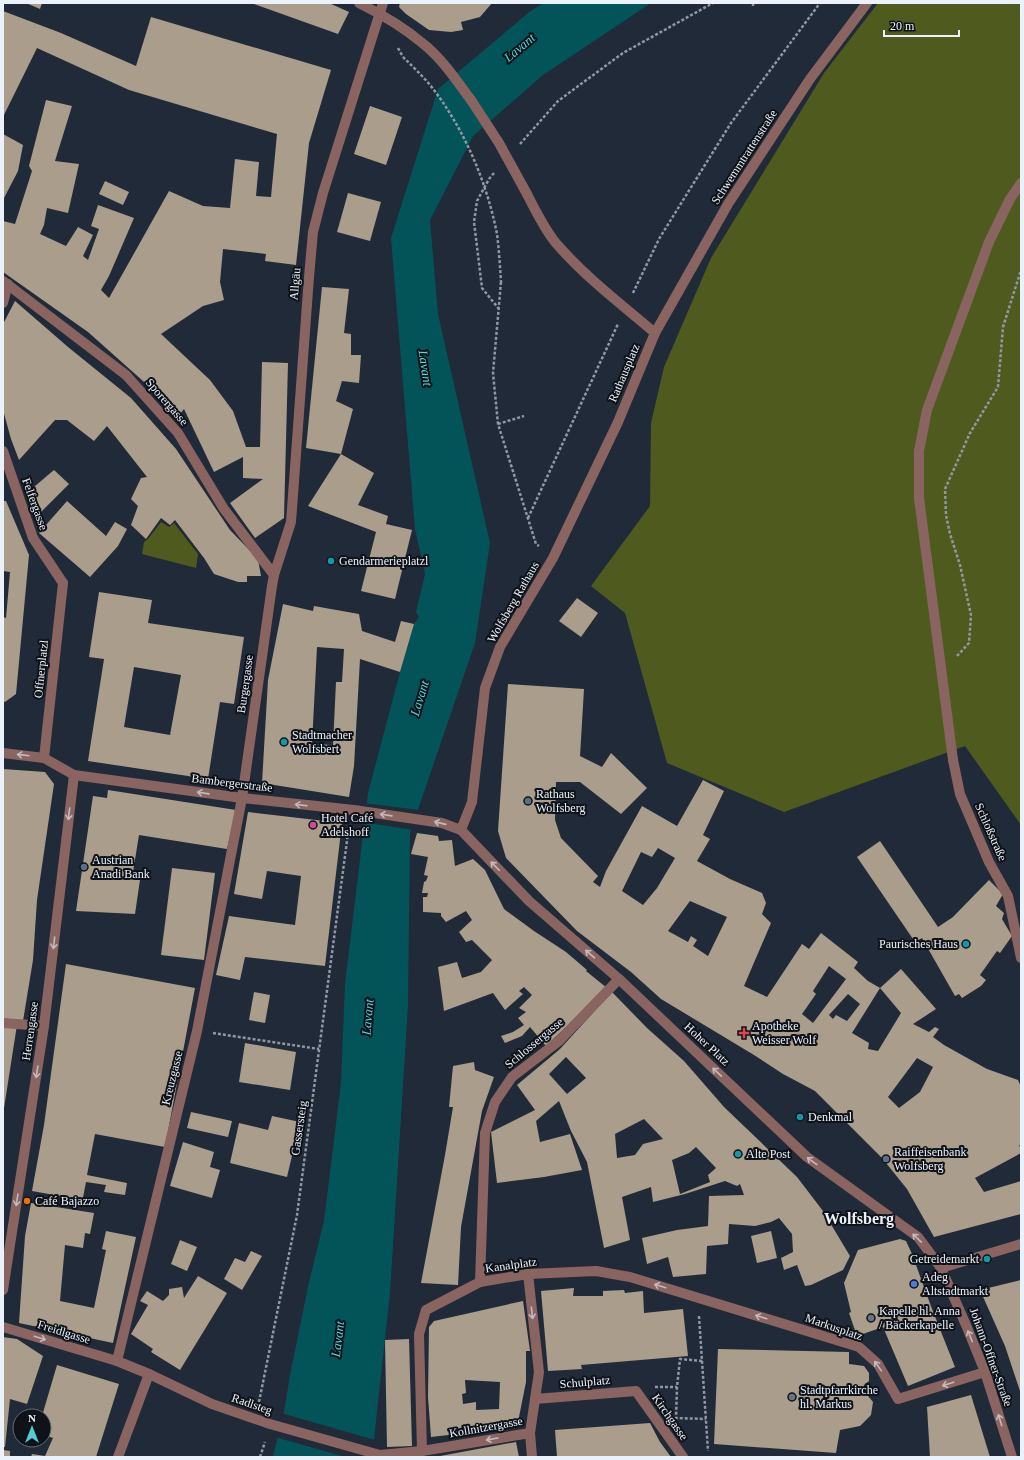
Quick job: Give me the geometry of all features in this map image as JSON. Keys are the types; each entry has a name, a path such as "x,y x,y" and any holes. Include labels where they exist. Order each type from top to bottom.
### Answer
{"street":[{"path":"359,3 380,13 422,42 447,68 471,100 499,143 538,216 555,242 586,274 655,333"},
{"name":"Allgäu","path":"274,575 291,522 313,232 323,193 383,3"},
{"name":"Schwemmtrattenstraße","path":"655,333 728,204 810,79 867,3"},
{"name":"Schloßstraße","path":"1021,183 1010,199 989,242 927,410 918,451 919,498 953,760 960,794 989,862 1008,896 1021,958"},
{"path":"3,303 5,283"},
{"name":"Sporergasse","path":"5,283 126,375 178,433 224,509 274,575"},
{"name":"Rathausplatz","path":"618,422 655,333"},
{"name":"Wolfsberg Rathaus","path":"461,830 472,802 485,688 500,647 553,558 618,422"},
{"name":"Felfergasse","path":"3,451 33,538 63,583"},
{"name":"Burgergasse","path":"242,798 274,575"},
{"name":"Offnerplatzl","path":"44,758 63,583"},
{"name":"Bambergerstraße","path":"3,753 44,758 74,775 242,798 354,810 442,823 461,830"},
{"name":"Herrengasse","path":"3,1290 44,1026 74,775"},
{"name":"Kreuzgasse","path":"117,1362 197,1031 242,798"},
{"name":"Hoher Platz","path":"461,830 529,901 619,979 807,1157 918,1237 941,1268"},
{"name":"Schlossergasse","path":"480,1282 485,1133 495,1102 512,1077 559,1041 619,979"},
{"path":"3,1023 44,1026"},
{"path":"941,1268 1021,1244"},
{"name":"Johann-Offner-Straße","path":"941,1268 985,1372 1012,1457"},
{"name":"Kanalplatz","path":"422,1451 419,1334 426,1310 480,1282 528,1274 596,1271 630,1277 698,1298"},
{"name":"Kollnitzergasse","path":"380,1454 422,1451 530,1433 539,1372 528,1274"},
{"name":"Markusplatz","path":"698,1298 859,1347 878,1364 898,1399 985,1372"},
{"name":"Freidlgasse","path":"3,1327 117,1362"},
{"name":"Radlsteg","path":"117,1362 149,1374 212,1404 274,1425 380,1454"},
{"path":"118,1457 149,1374"},
{"name":"Schulplatz","path":"535,1399 636,1391"},
{"name":"Kirchgasse","path":"636,1391 683,1457"},
{"path":"530,1433 532,1457"}],"path":[{"path":"518,146 558,101 622,53 713,3"},
{"path":"528,518 659,239 731,123 820,3"},
{"path":"403,57 433,88 454,119 472,154 487,196 497,234 502,282 493,373 498,424 536,544 553,558"},
{"path":"499,168 489,179 477,201 474,222 482,288 499,309"},
{"path":"955,658 970,643 972,615 960,565 947,522 945,489 970,433 998,387 1003,327 1021,270"},
{"path":"498,424 524,416"},
{"name":"Gassersteig","path":"256,1418 296,1216 348,839"},
{"path":"197,1031 319,1050"},
{"path":"698,1298 708,1451"},
{"path":"702,1361 680,1359 676,1418 706,1420"},
{"path":"656,1387 677,1387"}],"shaded area":[{"path":"878,3 1021,3 1021,825 965,746 784,812 667,763 625,613 591,586 650,506 651,423 664,367 711,258 824,73"},
{"path":"161,522 169,527 174,523 198,554 196,568 142,554 144,542"}],"water":[{"name":"Lavant","path":"543,3 651,3 543,75 473,136 430,220 438,314 490,543 475,643 410,833 408,1005 390,1293 374,1439 370,1457 273,1457 284,1412 309,1282 324,1221 341,1083 345,984 368,793 400,672 414,624 419,617 416,612 425,574 415,529 391,238 438,89 528,13"}],"pier":[{"path":"364,803 419,810 413,830 362,822"},
{"path":"281,1413 375,1440 372,1457 345,1457 275,1437"}],"building":[{"path":"26,3 42,3 40,9"},
{"path":"251,3 329,3 349,12 338,34"},
{"path":"400,3 492,3 480,17 461,22 463,30 451,32 429,30 406,14 399,7"},
{"path":"3,11 61,33 136,66 151,17 331,70 309,143 296,265 265,261 266,254 223,249 220,282 224,300 203,306 161,334 210,380 233,411 246,447 260,447 262,362 288,363 284,518 255,538 230,503 263,479 243,478 243,457 214,472 184,409 180,414 88,332 3,272 3,221 15,224 32,171 29,166 46,100 72,106 55,161 79,164 68,213 47,208 44,225 40,234 66,246 78,227 93,235 83,256 88,260 99,229 91,226 98,205 134,218 109,276 101,290 109,298 169,191 203,206 230,208 235,159 259,162 256,196 271,197 277,134 129,90 37,48 3,117"},
{"path":"370,106 402,117 386,165 354,154"},
{"path":"3,134 23,145 18,171 3,200"},
{"path":"105,181 129,192 123,205 99,194"},
{"path":"348,193 381,202 370,241 337,232"},
{"path":"322,287 349,289 344,333 351,334 351,355 361,355 359,383 342,381 336,401 353,409 341,454 306,448"},
{"path":"15,301 68,347 131,398 176,449 230,530 258,559 261,576 247,576 247,582 238,582 214,574 204,558 175,520 170,525 161,518 146,539 131,525 138,506 131,499 141,478 147,477 107,426 94,441 67,420 55,420 19,460 11,439 3,410 3,324"},
{"path":"341,454 374,473 358,505 388,516 386,524 412,530 395,599 361,591 376,532 308,506"},
{"path":"54,470 69,484 35,518 28,492"},
{"path":"3,501 6,501 29,555 16,694 5,702 3,701 3,617 6,618 10,572 3,571"},
{"path":"67,501 106,536 115,522 127,529 118,546 90,577 39,533"},
{"path":"99,592 152,600 148,623 244,637 234,704 220,702 208,779 88,761 104,659 89,657","holes":["134,667 181,675 170,735 124,727"]},
{"path":"577,598 598,613 581,637 559,621"},
{"path":"283,604 313,611 314,606 359,614 362,631 395,642 401,621 414,624 400,672 360,659 354,766 349,797 262,783 268,680","holes":["317,647 344,649 342,682 336,682 333,745 312,744"]},
{"path":"508,684 584,689 580,756 602,767 611,753 647,788 621,814 580,782 556,782 555,820 561,838 598,876 593,882 600,887 606,871 642,806 677,826 703,780 724,791 703,835 710,839 697,861 730,879 762,893 766,903 762,914 771,923 744,986 767,997 802,944 809,949 821,933 858,962 854,968 868,981 880,988 901,969 936,1009 913,1024 929,1032 935,1027 939,1029 933,1037 944,1045 987,1069 1018,1080 1021,1087 1021,1145 1019,1145 1021,1153 975,1178 984,1192 1021,1181 1021,1214 934,1237 907,1189 882,1158 815,1091 783,1074 661,999 631,972 577,931 506,858 498,831","holes":["658,848 675,858 657,888 643,905 622,891 641,852 652,857","690,901 727,917 708,956 693,946 697,940 691,936 688,942 668,931","829,966 846,979 813,1023 802,1014 816,994 813,991","880,988 901,1013 878,1051 868,1049 869,1043 852,1033","848,994 860,1004 847,1021 836,1015 833,1019 829,1015","917,1058 933,1067 920,1092 899,1108 888,1097"]},
{"path":"3,769 45,772 54,784 37,900 33,960 23,1021 3,1019"},
{"path":"108,790 236,810 227,849 139,835 133,872 141,873 135,914 76,911 93,796 107,798"},
{"path":"248,812 342,823 325,966 245,957 240,980 216,975 229,916 295,925 301,876 267,871 262,899 234,894"},
{"path":"417,833 438,836 439,841 452,840 455,866 473,859 485,870 504,909 566,952 607,988 546,1046 530,1027 522,1036 505,1043 501,1036 513,1032 524,1025 518,1018 526,1012 519,1008 532,995 524,987 519,991 523,994 505,1010 493,993 444,1011 438,967 457,962 462,978 481,972 492,960 472,940 466,942 459,932 472,920 466,911 446,922 441,916 441,913 423,912 423,897 427,897 428,893 422,893 424,882 428,876 424,875 428,857 411,854"},
{"name":"Paurisches Haus","path":"880,841 938,927 953,917 989,880 1003,894 996,906 1004,913 1002,919 1012,936 1000,953 997,951 980,975 986,980 981,986 962,998 959,994 955,996 922,938 915,942 857,857"},
{"path":"172,868 215,873 204,960 161,955"},
{"path":"66,964 195,988 165,1147 95,1134 87,1175 127,1183 125,1195 104,1192 106,1185 86,1182 82,1203 59,1198 60,1196 32,1191 44,1125"},
{"path":"254,992 270,995 265,1023 249,1020"},
{"path":"612,992 647,1028 684,1061 724,1107 797,1177 823,1211 850,1256 843,1270 811,1285 805,1286 797,1265 784,1270 781,1258 793,1252 792,1234 779,1218 771,1222 755,1226 729,1224 728,1244 707,1246 706,1274 673,1277 668,1257 647,1264 642,1238 677,1230 708,1226 709,1196 744,1195 740,1184 737,1186 725,1181 685,1194 653,1202 651,1187 622,1197 630,1240 604,1248 587,1162 571,1131 559,1101 536,1121 540,1142 570,1134 582,1170 497,1183 491,1132 535,1110 517,1085 560,1049","holes":["566,1057 586,1078 567,1094 549,1074","644,1119 663,1139 643,1144 635,1155 617,1158 615,1134","696,1147 716,1168 708,1175 710,1182 680,1194 672,1160 689,1153"]},
{"path":"3,1023 17,1025 4,1108 3,1108"},
{"path":"245,1043 296,1052 290,1090 239,1082"},
{"path":"474,1062 475,1070 494,1077 482,1111 461,1227 458,1285 421,1283 453,1107 449,1107 453,1066"},
{"path":"191,1112 232,1121 228,1137 187,1128"},
{"path":"272,1116 300,1122 287,1177 230,1163 239,1123 268,1130"},
{"path":"183,1142 214,1152 210,1167 220,1170 212,1198 170,1186"},
{"path":"31,1203 94,1213 90,1234 85,1233 83,1248 65,1245 60,1301 94,1308 106,1250 102,1249 106,1231 136,1237 113,1343 19,1323 25,1236"},
{"path":"771,1231 777,1258 757,1263 751,1236"},
{"path":"900,1239 906,1241 912,1254 955,1367 908,1386 883,1327 857,1336 849,1313 851,1312 844,1283 858,1250"},
{"path":"180,1240 197,1247 187,1271 171,1264"},
{"path":"251,1251 262,1256 242,1290 224,1279 235,1258 245,1262"},
{"path":"198,1276 227,1293 180,1370 151,1352 153,1349 131,1334 148,1305 140,1301 147,1291 163,1301 169,1295 169,1289 182,1287 184,1298"},
{"path":"1021,1280 1021,1394 1005,1346 980,1290"},
{"path":"574,1288 573,1296 603,1296 603,1291 624,1290 625,1293 643,1291 644,1313 683,1309 688,1356 581,1365 582,1369 548,1371 541,1291"},
{"path":"523,1301 530,1351 526,1351 526,1382 517,1427 431,1437 428,1397 429,1327 434,1321","holes":["465,1380 500,1382 499,1409 476,1410 476,1402 463,1404 462,1394 466,1393"]},
{"path":"3,1337 17,1339 43,1356 27,1404 10,1399 5,1447 3,1447"},
{"path":"409,1339 412,1446 387,1447 385,1340"},
{"name":"Stadtpfarrkirche hl. Markus","path":"718,1349 849,1352 849,1364 864,1366 869,1373 869,1381 864,1385 864,1391 873,1402 871,1415 860,1426 840,1430 836,1453 714,1444"},
{"path":"57,1365 119,1384 96,1457 31,1457 32,1454 45,1456 49,1448 52,1448 52,1408 44,1408"},
{"path":"971,1395 990,1457 930,1457 927,1407"},
{"path":"650,1423 660,1442 671,1457 557,1457 555,1430"},
{"path":"516,1442 519,1457 440,1456"},
{"path":"3,1450 10,1451 10,1457 3,1457"}],"place":[{"name":"Gendarmerieplatzl","path":"331,561"},
{"name":"Stadtmacher Wolfsbert","path":"284,742"},
{"name":"Rathaus Wolfsberg","path":"528,801"},
{"name":"Hotel Café Adelshoff","path":"313,825"},
{"name":"Austrian Anadi Bank","path":"84,867"},
{"name":"Paurisches Haus","path":"966,944"},
{"name":"Apotheke Weisser Wolf","path":"744,1033"},
{"name":"Denkmal","path":"800,1117"},
{"name":"Alte Post","path":"738,1154"},
{"name":"Raiffeisenbank Wolfsberg","path":"886,1159"},
{"name":"Café Bajazzo","path":"27,1201"},
{"name":"Getreidemarkt","path":"987,1259"},
{"name":"Adeg Altstadtmarkt","path":"914,1284"},
{"name":"Kapelle hl. Anna / Bäckerkapelle","path":"871,1318"},
{"name":"Stadtpfarrkirche hl. Markus","path":"792,1397"}],"district":[{"name":"Wolfsberg","path":"859,1218"}]}
